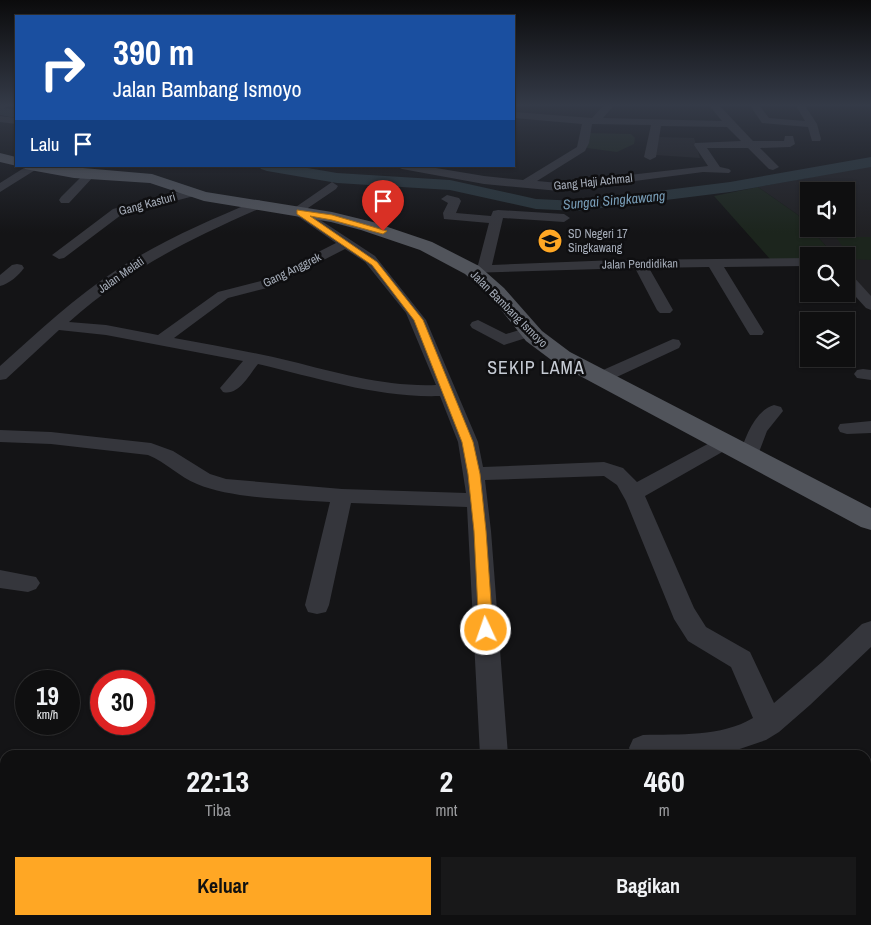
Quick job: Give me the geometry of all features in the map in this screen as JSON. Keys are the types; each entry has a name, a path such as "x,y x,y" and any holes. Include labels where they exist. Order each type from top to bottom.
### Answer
{"main road":[{"path":"0,157 15,162"},
{"name":"Jalan Bambang Ismoyo","path":"32,167 152,179 190,193 260,204 306,208 332,218 367,226 426,246 478,270 496,292 519,336 600,378 715,448 749,456 871,520"}],"street":[{"path":"526,183 582,147"},
{"path":"650,157 652,147"},
{"name":"Gang Haji Achmal","path":"408,167 462,176 563,187 700,169 720,170 700,147"},
{"path":"753,147 773,167"},
{"path":"0,188 32,167"},
{"path":"462,176 472,167"},
{"path":"65,200 90,174"},
{"path":"332,186 306,208 346,243 374,263 416,316 468,442 474,474 480,531 494,750"},
{"name":"Gang Kasturi","path":"59,256 117,212 190,193"},
{"path":"447,199 455,201 449,216 496,220"},
{"name":"Jalan Melati","path":"0,374 54,325 127,270 177,236 203,235 260,204"},
{"path":"478,270 500,213 564,218"},
{"name":"Gang Anggrek","path":"161,340 223,295 266,284 346,243"},
{"name":"Jalan Pendidikan","path":"478,270 640,264 800,262"},
{"path":"714,263 756,332"},
{"path":"640,264 665,310"},
{"path":"0,282 17,268"},
{"path":"855,287 871,305"},
{"path":"54,325 106,330 161,340 254,358 379,386 414,391 447,390"},
{"path":"478,325 504,340 519,336"},
{"path":"600,378 673,344"},
{"path":"229,388 254,358"},
{"path":"749,456 758,430 774,411"},
{"path":"847,428 871,427"},
{"path":"0,436 138,446 162,453 203,479 224,486 342,496 476,500"},
{"path":"633,493 715,448"},
{"path":"474,474 610,470 622,477 633,493 683,612 690,624 697,634 742,660 769,722"},
{"path":"317,605 342,496"},
{"path":"0,579 28,583"},
{"path":"643,748 676,748 737,738 757,731 832,671 871,631"}],"shaded area":[{"path":"587,147 627,147 617,152"},
{"path":"656,147 697,147 700,158 655,155"},
{"path":"871,166 871,297 855,280 855,247 827,247 817,237 855,237 855,182 800,182 800,217 758,187"},
{"path":"758,187 800,217 800,237 818,237 827,247 800,247 800,259 770,259 714,196"},
{"path":"836,237 871,237 871,260 855,259 855,247 843,247"}],"waterway":[{"name":"Sungai Singkawang","path":"273,167 337,178 450,185 536,204 578,206 730,187 871,162"}],"place":[{"name":"SD Negeri 17 Singkawang","path":"550,241"}],"district":[{"name":"SEKIP LAMA","path":"536,367"}],"route":[{"path":"383,231 299,212 370,259 418,320 468,442 474,474 480,531 486,630"}]}
